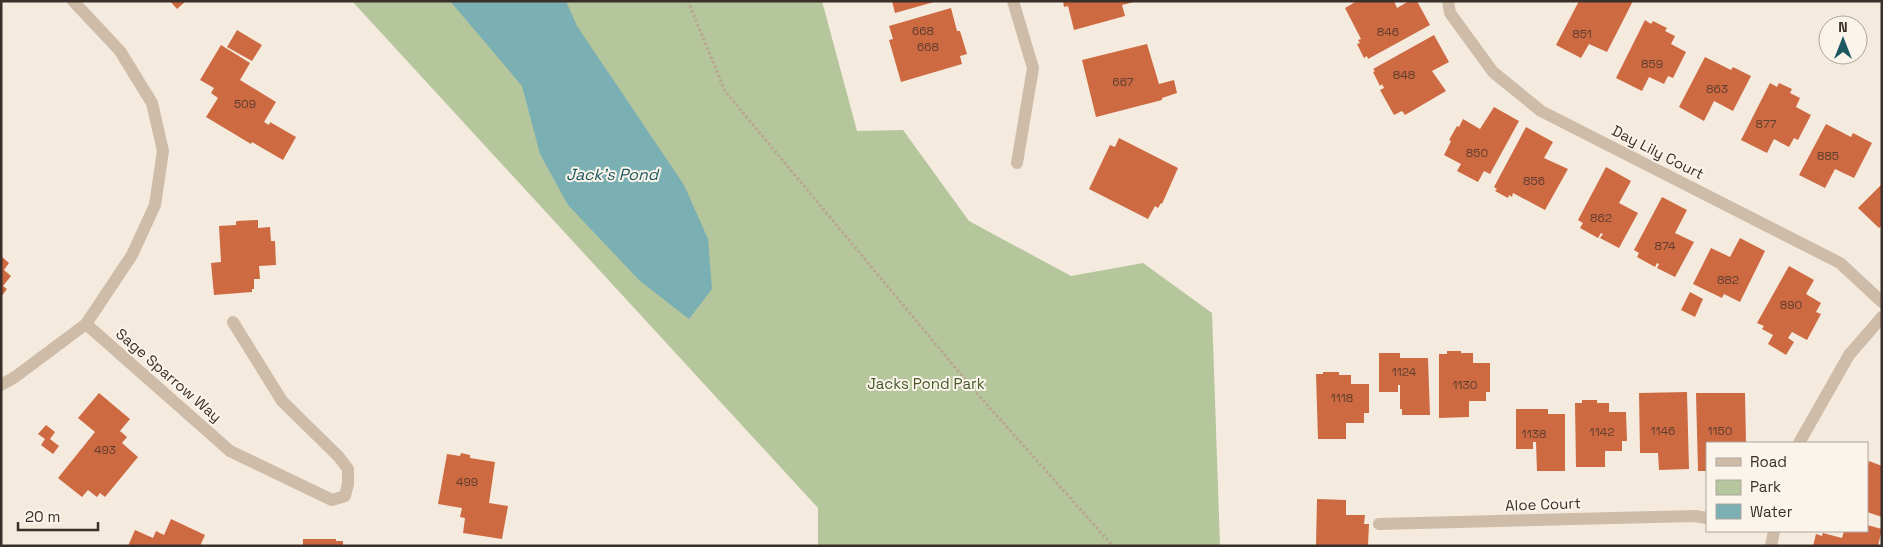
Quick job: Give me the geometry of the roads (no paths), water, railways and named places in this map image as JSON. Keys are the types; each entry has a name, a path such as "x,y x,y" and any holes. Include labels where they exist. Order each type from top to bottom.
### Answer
{"street":[{"path":"1,385 15,377 86,324 132,255 154,205 163,150 152,103 120,51 73,1"},
{"path":"1013,1 1033,68 1017,163"},
{"name":"Day Lily Court","path":"1448,1 1450,13 1493,72 1541,111 1840,263 1882,302"},
{"path":"1800,442 1849,355 1882,317"},
{"name":"Sage Sparrow Way","path":"86,324 230,450 332,500 345,496 348,484 348,469 339,457 282,401 233,322"},
{"name":"Aloe Court","path":"1379,524 1695,516 1706,518"},
{"path":"1771,546 1774,532"}],"water":[{"name":"Jack's Pond","path":"450,1 566,1 577,26 684,185 708,239 712,289 689,319 640,281 568,205 540,154 522,86"}],"park label":[{"name":"Jacks Pond Park","path":"926,383"}]}
